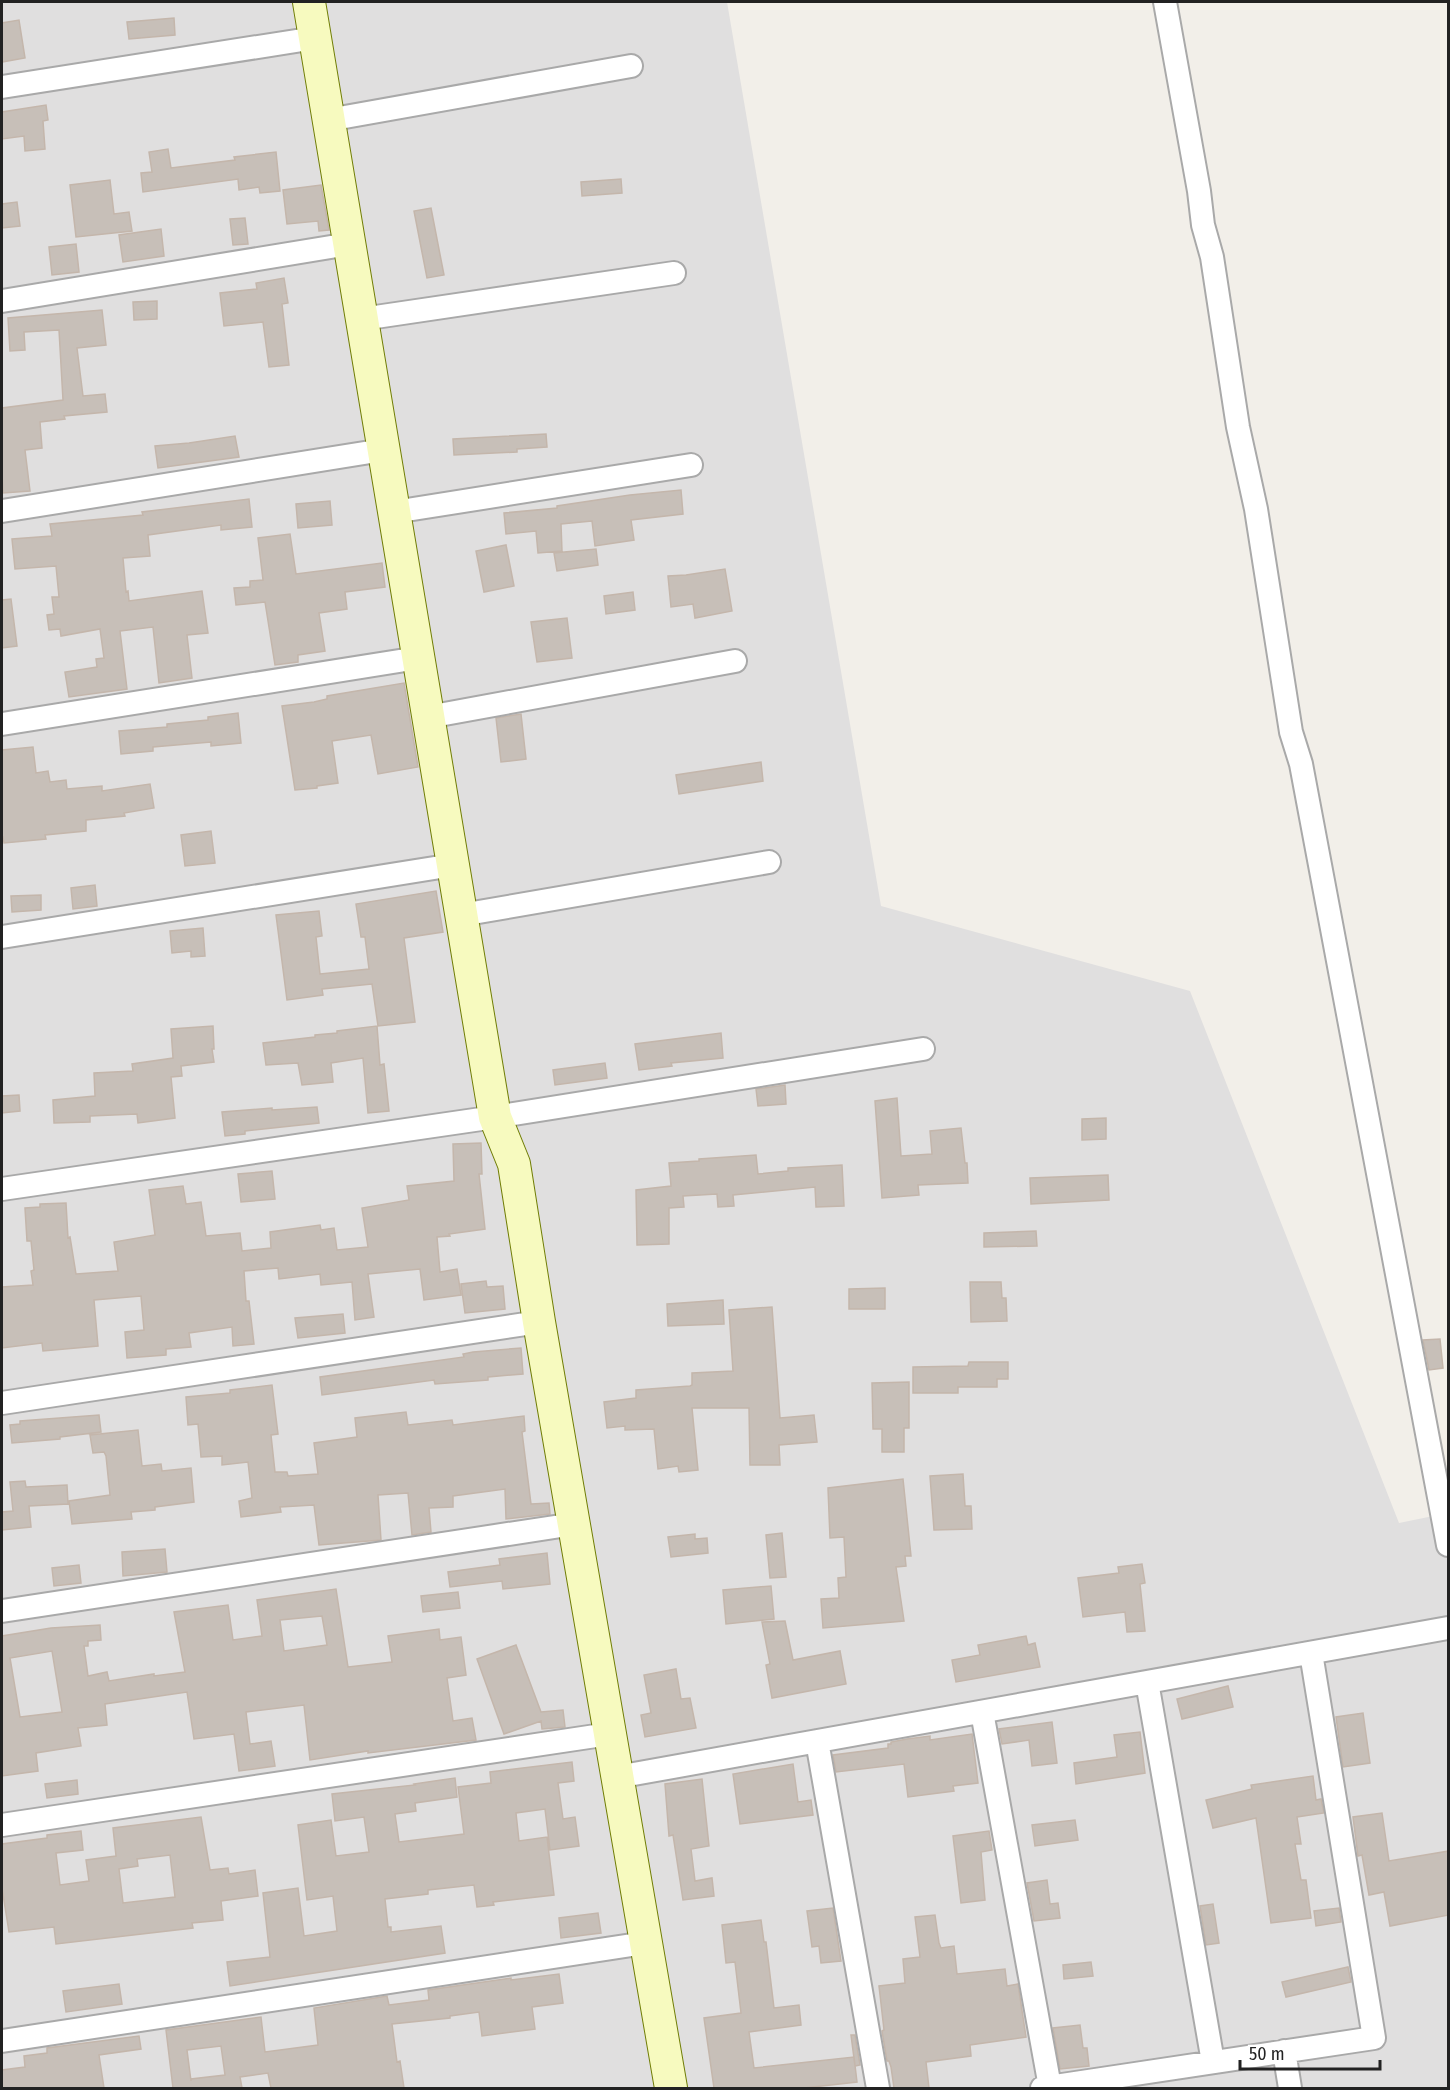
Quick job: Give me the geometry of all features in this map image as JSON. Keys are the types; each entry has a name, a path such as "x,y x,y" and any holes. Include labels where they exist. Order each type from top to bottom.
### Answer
{"street":[{"path":"309,2 495,1117 514,1164 670,2088"},
{"path":"1165,2 1203,225 1212,257 1238,427 1256,509 1291,732 1301,764 1449,1545"},
{"path":"2,87 315,38"},
{"path":"328,120 631,66"},
{"path":"2,301 349,244"},
{"path":"362,318 674,273"},
{"path":"2,511 384,450"},
{"path":"394,512 691,465"},
{"path":"2,724 418,658"},
{"path":"428,717 735,661"},
{"path":"461,915 769,862"},
{"path":"2,937 453,865"},
{"path":"2,1189 495,1117 923,1049"},
{"path":"2,1403 539,1322"},
{"path":"2,1611 573,1524"},
{"path":"617,1777 1449,1628"},
{"path":"982,1712 1046,2088 1374,2038 1311,1653"},
{"path":"1147,1682 1213,2062"},
{"path":"2,1825 609,1734"},
{"path":"818,1741 878,2088"},
{"path":"2,2041 645,1943"},
{"path":"1284,2051 1290,2088"}],"shaded area":[{"path":"2,2 727,2 881,906 1190,991 1399,1523 1448,1513 1448,2088 2,2088"}],"building":[{"path":"174,18 175,35 129,39 127,22"},
{"path":"19,20 25,58 2,62 2,23"},
{"path":"46,105 48,120 43,121 45,149 25,151 24,136 2,139 2,112"},
{"path":"168,149 171,168 276,152 280,191 260,193 259,187 239,190 238,179 143,192 141,173 152,172 149,152"},
{"path":"621,179 622,193 582,196 581,182"},
{"path":"110,180 114,214 129,212 132,231 76,237 70,185"},
{"path":"321,185 329,230 319,231 318,221 287,224 283,190"},
{"path":"17,202 20,226 2,228 2,204"},
{"path":"431,208 444,275 427,278 414,211"},
{"path":"245,218 248,244 233,245 230,219"},
{"path":"161,229 164,256 123,262 119,235"},
{"path":"76,244 79,272 52,275 49,247"},
{"path":"284,278 288,303 282,304 289,365 269,367 263,322 224,326 220,293 257,289 256,283"},
{"path":"157,301 157,319 134,320 133,302"},
{"path":"102,310 106,345 77,348 83,396 105,394 107,412 64,416 65,419 40,422 42,448 25,450 30,491 3,493 2,408 63,400 59,330 24,332 25,350 10,351 8,318"},
{"path":"546,434 547,447 517,449 517,452 454,455 453,439"},
{"path":"235,436 239,457 158,468 155,446"},
{"path":"681,490 683,514 631,520 634,540 595,546 592,521 561,524 562,551 538,553 536,531 506,534 504,513 557,508 557,506 630,495"},
{"path":"249,499 252,527 221,530 221,525 148,535 150,556 123,558 129,601 202,591 208,633 187,635 192,678 159,683 153,627 120,631 127,689 69,697 65,672 97,667 96,659 104,658 100,629 61,636 60,629 49,630 47,615 54,614 52,597 59,597 56,566 15,569 12,539 52,536 50,524 143,515 142,512"},
{"path":"330,501 332,525 298,528 296,504"},
{"path":"290,534 296,574 382,563 385,587 345,592 347,609 319,613 325,651 298,655 298,662 275,665 265,602 236,605 234,588 250,587 250,581 263,580 258,538"},
{"path":"506,545 514,586 484,592 476,551"},
{"path":"596,549 598,565 557,571 554,553"},
{"path":"725,569 732,611 695,618 693,604 671,607 668,576"},
{"path":"633,592 635,610 606,614 604,596"},
{"path":"11,599 17,646 2,648 2,600"},
{"path":"567,618 572,658 537,662 531,622"},
{"path":"404,683 418,767 378,774 371,735 332,741 338,783 295,790 282,706 314,702 327,699 327,696"},
{"path":"238,713 241,743 211,746 211,742 153,747 153,751 121,754 119,731 167,727 167,724 208,720 208,717"},
{"path":"521,714 526,759 501,762 496,718"},
{"path":"33,747 36,773 48,771 50,782 66,780 67,789 102,786 102,791 150,784 154,808 124,813 125,816 86,820 86,831 45,835 46,839 4,843 2,837 2,750"},
{"path":"761,762 763,781 679,794 676,775"},
{"path":"211,831 215,863 185,866 181,835"},
{"path":"95,885 97,906 73,909 71,888"},
{"path":"436,891 443,932 404,938 415,1022 378,1026 372,984 322,989 323,995 287,1000 276,915 319,911 322,936 316,937 320,974 369,969 365,937 361,937 356,904"},
{"path":"41,895 41,910 12,912 11,896"},
{"path":"203,928 205,956 191,957 191,951 172,953 170,931"},
{"path":"213,1026 214,1062 181,1066 182,1076 171,1077 175,1118 138,1123 137,1114 90,1116 90,1122 54,1123 53,1100 95,1096 94,1073 133,1071 132,1064 173,1058 171,1029"},
{"path":"377,1026 380,1065 384,1064 389,1111 368,1113 363,1058 331,1063 333,1082 302,1085 298,1063 266,1065 263,1043"},
{"path":"721,1033 723,1058 671,1063 672,1066 639,1070 635,1044"},
{"path":"605,1063 607,1078 555,1085 553,1070"},
{"path":"785,1085 786,1104 758,1106 756,1089"},
{"path":"19,1095 20,1111 2,1113 2,1096"},
{"path":"897,1098 901,1156 932,1154 930,1131 961,1128 968,1183 918,1185 919,1195 882,1198 875,1101"},
{"path":"317,1107 319,1123 245,1131 245,1134 225,1136 222,1112"},
{"path":"1106,1118 1106,1139 1082,1140 1082,1119"},
{"path":"481,1143 482,1174 479,1174 485,1229 437,1237 440,1272 457,1269 461,1295 424,1300 420,1269 368,1274 374,1317 355,1320 352,1282 321,1285 320,1274 279,1279 278,1268 244,1271 246,1301 249,1301 254,1344 233,1346 232,1327 189,1333 191,1347 166,1349 166,1355 127,1358 125,1332 144,1330 141,1296 94,1300 98,1346 43,1351 42,1343 2,1348 2,1287 33,1285 31,1241 27,1241 25,1208 40,1207 40,1204 66,1203 68,1238 70,1237 76,1274 118,1271 114,1242 155,1235 149,1190 183,1186 186,1204 201,1202 206,1236 240,1233 242,1251 271,1248 270,1232 320,1225 321,1230 334,1228 337,1250 368,1247 362,1208 409,1200 407,1186 454,1181 453,1144"},
{"path":"756,1155 758,1174 788,1171 788,1168 842,1165 844,1206 816,1207 815,1187 733,1195 734,1206 718,1207 717,1194 683,1196 684,1207 669,1208 669,1244 637,1245 636,1190 671,1186 669,1163"},
{"path":"272,1171 275,1199 241,1202 238,1174"},
{"path":"1108,1175 1109,1200 1031,1204 1030,1178"},
{"path":"1036,1231 1037,1246 984,1247 984,1233"},
{"path":"486,1281 487,1287 503,1286 505,1309 465,1313 461,1284"},
{"path":"970,1282 1001,1282 1002,1298 1006,1298 1007,1321 971,1322"},
{"path":"885,1288 885,1309 849,1309 849,1289"},
{"path":"723,1300 724,1324 668,1326 667,1304"},
{"path":"772,1307 780,1418 814,1415 817,1442 779,1445 780,1465 750,1465 749,1408 692,1408 698,1470 679,1472 678,1466 658,1469 654,1429 625,1430 625,1426 607,1428 604,1402 636,1398 636,1390 690,1386 692,1385 692,1373 733,1371 729,1310"},
{"path":"343,1314 345,1333 298,1338 295,1318"},
{"path":"1440,1339 1443,1368 1429,1370 1423,1340"},
{"path":"521,1348 523,1374 488,1377 488,1380 435,1384 434,1380 322,1395 320,1377 464,1357 463,1354 473,1352"},
{"path":"969,1362 1008,1362 1008,1379 997,1379 997,1387 958,1387 958,1393 913,1393 913,1367 968,1366"},
{"path":"909,1382 909,1428 904,1428 904,1452 882,1452 882,1429 873,1429 872,1383"},
{"path":"272,1385 278,1434 271,1435 275,1472 287,1472 288,1476 318,1474 314,1443 357,1437 355,1418 406,1412 408,1425 452,1420 453,1425 524,1416 525,1431 522,1432 531,1504 549,1503 550,1514 506,1519 505,1489 453,1496 453,1507 429,1508 431,1532 412,1535 408,1493 378,1495 381,1540 319,1545 314,1505 280,1507 281,1512 241,1517 239,1501 252,1498 248,1462 222,1465 222,1456 201,1457 198,1424 188,1425 186,1397 230,1393 230,1390"},
{"path":"99,1415 101,1432 60,1437 60,1439 12,1443 10,1425 20,1424 20,1421"},
{"path":"138,1430 142,1466 161,1464 162,1471 191,1468 194,1502 131,1512 132,1519 72,1524 69,1501 110,1495 106,1456 104,1452 93,1453 90,1435"},
{"path":"963,1474 965,1506 971,1506 972,1529 934,1530 930,1476"},
{"path":"903,1479 911,1556 905,1556 906,1566 896,1567 904,1621 823,1628 821,1599 839,1598 838,1578 846,1577 844,1537 830,1538 828,1488"},
{"path":"25,1481 26,1487 67,1485 68,1504 29,1506 31,1527 2,1530 2,1512 13,1511 10,1482"},
{"path":"782,1533 786,1577 770,1578 766,1535"},
{"path":"695,1534 695,1539 707,1538 708,1553 671,1557 668,1537"},
{"path":"165,1549 167,1572 123,1576 122,1552"},
{"path":"547,1553 550,1584 503,1589 502,1581 450,1587 448,1572 500,1565 499,1559"},
{"path":"1142,1564 1145,1583 1140,1584 1145,1631 1127,1632 1125,1612 1083,1617 1078,1578 1119,1573 1118,1567"},
{"path":"79,1565 81,1583 54,1586 52,1568"},
{"path":"771,1586 774,1619 726,1624 723,1590"},
{"path":"336,1589 348,1667 392,1662 388,1636 439,1629 440,1640 461,1637 466,1675 447,1678 453,1721 472,1718 476,1740 368,1753 368,1751 310,1760 304,1705 246,1712 250,1744 271,1741 275,1766 239,1771 234,1734 194,1739 187,1692 105,1704 107,1725 78,1728 81,1746 36,1753 38,1771 2,1776 2,1636 51,1628 100,1625 101,1640 88,1641 88,1646 84,1646 88,1676 107,1672 109,1681 185,1672 174,1612 228,1605 233,1640 262,1636 257,1600","holes":["322,1616 327,1645 284,1651 280,1620","52,1651 62,1712 20,1717 10,1658"]},
{"path":"458,1592 460,1608 423,1612 421,1596"},
{"path":"785,1621 793,1660 840,1651 846,1684 772,1698 766,1665 770,1664 762,1622"},
{"path":"1026,1636 1028,1645 1035,1643 1040,1667 956,1682 952,1660 980,1655 978,1645"},
{"path":"516,1645 541,1712 563,1710 565,1727 542,1729 541,1721 504,1734 477,1659"},
{"path":"676,1669 681,1699 690,1698 696,1728 645,1737 641,1715 651,1713 644,1675"},
{"path":"1228,1686 1233,1707 1182,1719 1177,1699"},
{"path":"1363,1713 1370,1763 1343,1767 1336,1717"},
{"path":"1052,1722 1057,1763 1032,1766 1029,1740 1002,1744 999,1729"},
{"path":"1140,1732 1145,1773 1076,1784 1074,1763 1117,1757 1114,1735"},
{"path":"972,1734 978,1783 953,1786 954,1791 908,1797 904,1764 836,1772 833,1755 888,1748 891,1742 907,1739 930,1736 930,1740"},
{"path":"572,1762 574,1781 558,1783 563,1819 575,1817 579,1846 550,1850 545,1809 516,1813 519,1841 547,1837 554,1895 493,1902 494,1905 477,1907 474,1885 428,1890 428,1894 385,1899 388,1927 391,1927 391,1932 441,1926 445,1953 230,1986 227,1962 270,1957 263,1893 298,1888 304,1936 337,1931 333,1896 307,1900 298,1825 331,1820 336,1856 369,1852 364,1817 335,1821 332,1794 455,1778 457,1797 415,1803 416,1811 395,1814 399,1842 464,1834 458,1787 491,1783 490,1772"},
{"path":"793,1764 798,1802 811,1800 813,1815 740,1824 733,1774"},
{"path":"1313,1776 1316,1800 1321,1799 1324,1813 1297,1817 1301,1844 1295,1844 1301,1880 1306,1880 1311,1918 1271,1923 1256,1818 1213,1828 1206,1800 1252,1789 1251,1785"},
{"path":"702,1779 709,1846 691,1849 695,1881 712,1878 714,1896 683,1900 673,1835 669,1836 665,1784"},
{"path":"77,1780 78,1794 47,1798 45,1784"},
{"path":"1382,1813 1389,1861 1449,1851 1449,1915 1390,1926 1384,1892 1369,1895 1362,1855 1358,1856 1353,1817"},
{"path":"201,1817 210,1870 228,1868 229,1874 255,1870 258,1896 221,1901 223,1920 192,1923 193,1928 56,1944 54,1927 9,1932 2,1888 2,1844 81,1831 83,1850 56,1853 60,1885 89,1881 86,1860 116,1856 113,1828","holes":["170,1855 175,1897 123,1903 119,1869 138,1866 137,1859"]},
{"path":"1075,1820 1078,1840 1035,1846 1032,1825"},
{"path":"989,1831 992,1850 981,1852 985,1900 961,1903 953,1836"},
{"path":"1047,1880 1050,1904 1058,1903 1060,1918 1034,1921 1027,1883"},
{"path":"1213,1904 1219,1943 1206,1945 1200,1906"},
{"path":"833,1908 841,1961 821,1963 819,1946 812,1947 807,1911"},
{"path":"1339,1908 1341,1922 1316,1926 1314,1911"},
{"path":"598,1913 601,1933 561,1938 559,1918"},
{"path":"935,1915 941,1948 954,1946 957,1974 1005,1969 1007,1986 1018,1984 1026,2037 970,2045 971,2056 926,2062 929,2088 894,2088 882,2031 884,2030 879,1986 905,1983 903,1959 920,1957 915,1917"},
{"path":"761,1920 774,2008 799,2005 801,2025 749,2032 754,2068 854,2057 857,2082 804,2088 714,2088 704,2018 741,2013 735,1962 726,1963 722,1925"},
{"path":"1091,1962 1093,1976 1064,1979 1063,1965"},
{"path":"1348,1967 1351,1982 1286,1997 1282,1982"},
{"path":"559,1974 563,2003 532,2007 535,2029 482,2036 479,2012 450,2016 450,2018 392,2024 397,2062 400,2061 404,2088 271,2088 268,2073 240,2077 242,2088 173,2088 166,2030 261,2017 265,2052 318,2045 314,2008 387,1996 389,2005 429,2000 428,1990 511,1978 511,1980","holes":["221,2046 225,2075 191,2079 191,2081 187,2050"]},
{"path":"119,1984 122,2004 66,2012 63,1991"},
{"path":"1080,2025 1083,2048 1087,2048 1089,2066 1060,2069 1053,2028"},
{"path":"851,2035 855,2035 860,2065 855,2066"},
{"path":"139,2036 141,2049 99,2055 104,2088 2,2088 2,2070 25,2067 24,2056 47,2053 47,2048"}]}
